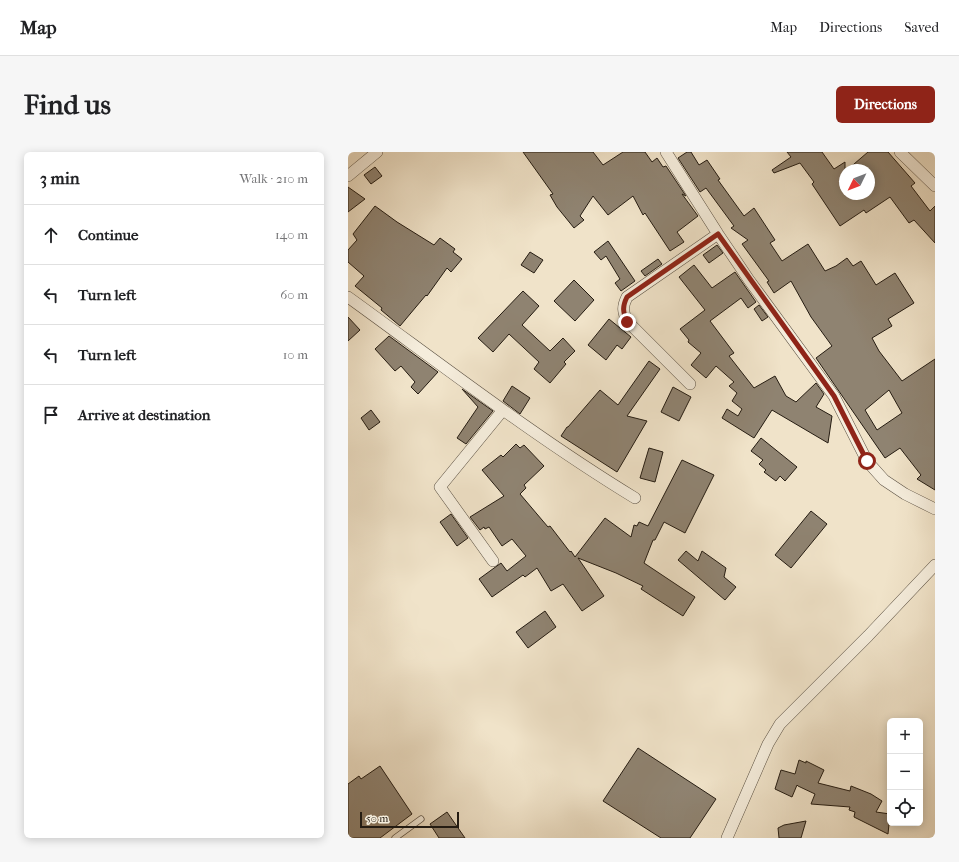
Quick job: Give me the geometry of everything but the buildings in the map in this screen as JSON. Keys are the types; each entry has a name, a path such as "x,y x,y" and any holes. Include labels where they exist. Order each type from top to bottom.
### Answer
{"street":[{"path":"348,176 377,152"},
{"path":"666,152 718,234 758,292 834,396 867,461 884,480 905,494 935,509"},
{"path":"900,152 935,186"},
{"path":"690,384 627,322 623,312 623,305 627,297 718,234"},
{"path":"348,297 503,410 588,469 635,498"},
{"path":"493,560 440,487 503,410"},
{"path":"727,838 768,744 780,724 868,636 935,565"}],"lane":[{"path":"395,838 421,819"}],"route":[{"path":"627,322 623,312 623,305 627,297 718,234 834,396 867,461"}]}
